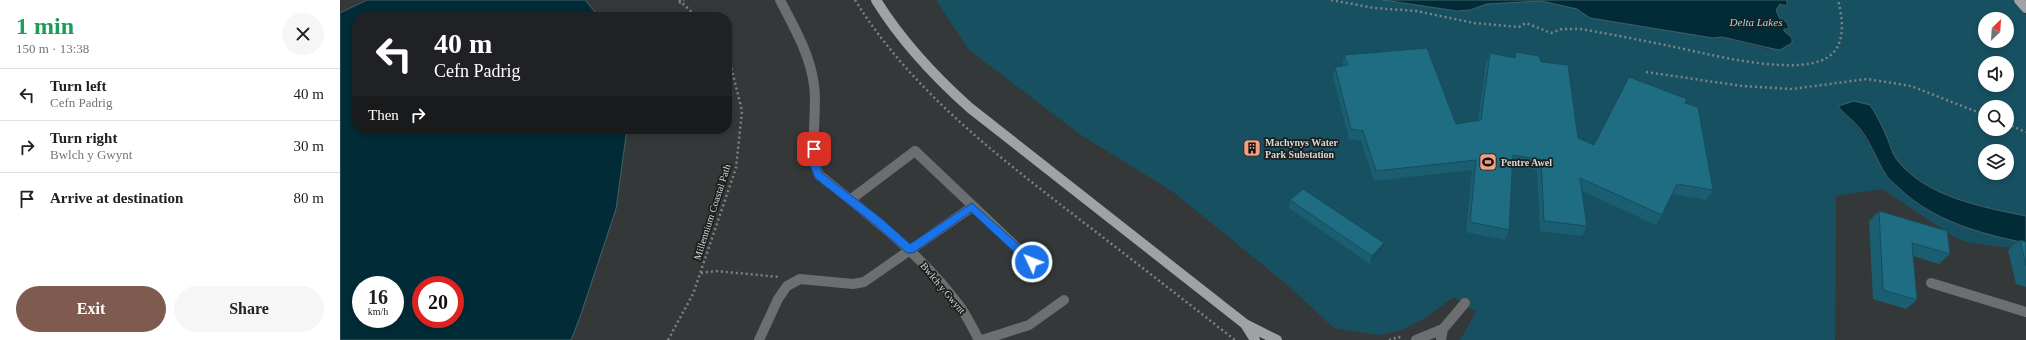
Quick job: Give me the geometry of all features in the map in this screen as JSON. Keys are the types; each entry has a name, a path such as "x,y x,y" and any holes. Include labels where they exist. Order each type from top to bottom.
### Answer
{"main road":[{"path":"876,0 890,24 903,41 946,87 1061,182 1245,324 1277,340"},
{"path":"2019,0 2026,8"},
{"path":"1245,324 1255,340"}],"street":[{"name":"Bwlch y Gwynt","path":"780,0 793,24 805,53 814,85 814,165 819,175 878,222 910,250 962,309 980,340"},
{"path":"850,200 915,151 972,207 1032,262"},
{"path":"759,340 778,299 787,286 800,280 854,284 864,282 972,207"},
{"path":"1931,283 2026,312"},
{"path":"980,340 1029,325 1064,300"},
{"path":"1416,340 1442,335 1465,303"}],"path":[{"path":"854,0 871,26 920,84 958,121 1016,170 1235,340"},
{"path":"1331,0 1374,8 1416,12 1474,23 1519,27 1526,23 1551,32 1562,29 1580,29 1760,64 1790,65 1812,63 1827,58 1834,50 1841,38 1842,12 1838,0"},
{"path":"681,1 692,12"},
{"name":"Millennium Coastal Path","path":"668,340 693,294 736,168 742,111 732,70"},
{"path":"1646,72 1742,86 1785,88 1867,79 1911,86 1978,112"},
{"path":"2014,127 2026,132"},
{"path":"700,273 716,271 782,278"},
{"path":"1389,340 1399,337 1401,340"}],"shaded area":[{"name":"Pentre Awel","path":"936,0 1383,0 1457,11 1470,10 1487,4 1541,1 1577,9 1590,18 1713,38 1722,37 1767,49 1792,38 1784,31 1775,10 1780,4 1787,5 1787,0 2013,0 2026,15 2026,216 1993,209 1955,198 1920,181 1906,170 1896,158 1879,119 1843,113 1862,134 1887,177 1912,199 1927,209 1958,224 2026,243 2019,249 1971,243 1956,238 1882,189 1836,196 1835,340 1460,340 1476,312 1454,297 1425,318 1402,330 1378,335 1334,328 1284,282 1172,191 1081,135 969,50"}],"water":[{"path":"367,0 585,0 595,12 352,12 352,134 626,134 616,209 571,340 340,340 340,13"},
{"name":"Delta Lakes","path":"1383,0 1787,0 1787,5 1785,6 1780,4 1776,10 1780,19 1787,22 1789,29 1784,29 1784,31 1792,38 1792,43 1780,50 1774,49 1722,37 1713,38 1590,18 1577,9 1541,1 1487,4 1470,10 1457,11"},
{"path":"1854,101 1870,105 1897,160 1909,173 1923,183 1939,192 1973,204 2026,216 2026,243 1975,230 1942,218 1912,199 1887,177 1860,129 1838,106"}],"building":[{"path":"1427,48 1456,124 1481,120 1490,53 1515,58 1516,52 1539,56 1541,62 1568,65 1578,138 1594,145 1629,77 1687,99 1685,103 1698,107 1713,190 1677,184 1662,215 1580,178 1587,226 1544,221 1541,160 1513,155 1509,230 1470,222 1476,160 1376,171 1363,131 1351,129 1335,67 1348,65 1344,55"},
{"path":"1303,189 1384,243 1372,256 1290,200"},
{"path":"1879,211 1947,231 1950,254 1912,243 1917,300 1883,290"},
{"path":"2020,240 2026,242 2026,266"}],"place":[{"name":"Machynys Water Park Substation","path":"1252,148"},
{"name":"Pentre Awel","path":"1488,162"}],"route":[{"path":"814,149 814,165 819,175 878,222 910,250 972,207 1032,262"}]}
